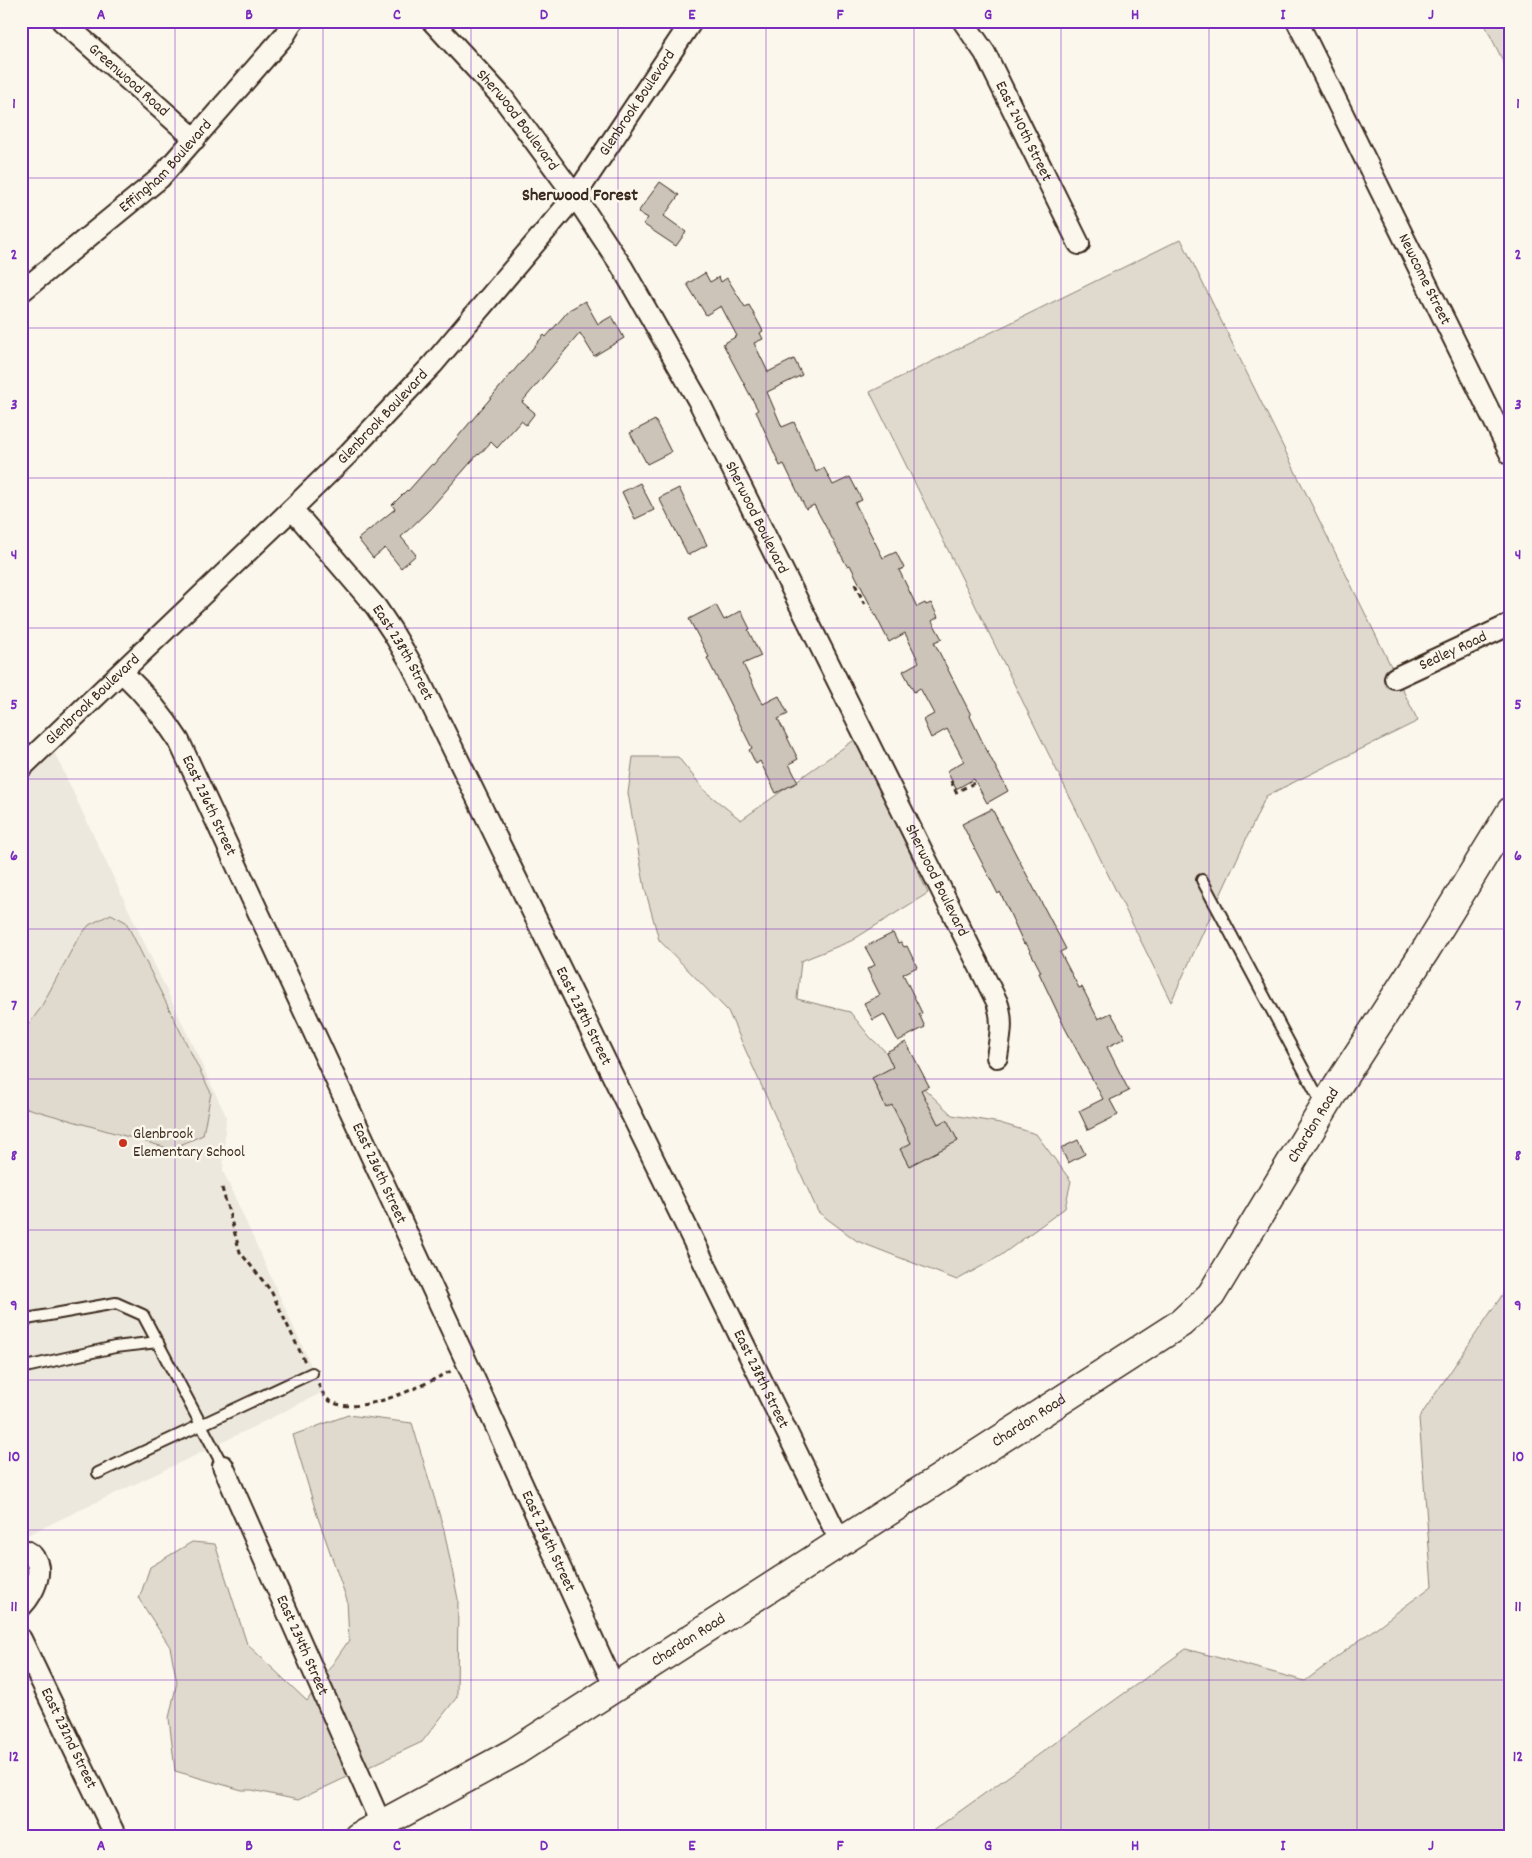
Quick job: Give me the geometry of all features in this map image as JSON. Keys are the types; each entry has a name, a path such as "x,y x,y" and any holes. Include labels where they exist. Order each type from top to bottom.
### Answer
{"main road":[{"name":"Chardon Road","path":"370,1831 513,1753 1181,1322 1211,1295 1324,1107 1427,948 1511,811"}],"street":[{"name":"Greenwood Road","path":"62,21 195,139"},
{"name":"Effingham Boulevard","path":"21,292 160,178 284,36 293,21"},
{"name":"Sherwood Boulevard","path":"432,21 503,98 575,196 622,267 698,400 980,964 997,1002 1000,1014 1001,1032 996,1057"},
{"name":"Glenbrook Boulevard","path":"21,768 292,510 434,364 575,196 692,21"},
{"name":"East 240th Street","path":"963,21 985,53 1079,244"},
{"name":"Newcome Street","path":"1297,21 1511,455"},
{"name":"East 238th Street","path":"292,510 376,607 412,665 840,1543"},
{"name":"Sedley Road","path":"1394,678 1511,624"},
{"name":"East 236th Street","path":"122,672 146,694 162,714 178,741 467,1363 615,1688"},
{"name":"East 234th Street","path":"223,1466 370,1831"},
{"path":"21,1549 29,1551 35,1557 38,1577 32,1593 21,1607"},
{"name":"East 232nd Street","path":"21,1639 116,1837"}],"lane":[{"path":"1202,880 1324,1107"},
{"path":"21,1320 116,1303 143,1315 223,1466"},
{"path":"21,1368 115,1347 158,1342"},
{"path":"98,1473 312,1373"}],"path":[{"path":"854,584 864,604 868,601"},
{"path":"950,781 956,792 976,782"},
{"path":"222,1188 240,1252 271,1291 298,1348 326,1398 341,1405 368,1404 399,1396 467,1363"}],"shaded area":[{"path":"1483,21 1511,21 1511,77"},
{"path":"1181,239 1418,721 1266,796 1171,1002 870,392"},
{"path":"857,738 928,893 851,941 801,961 797,999 850,1012 870,1037 952,1115 1000,1123 1036,1134 1071,1181 1065,1208 1000,1256 957,1280 857,1241 818,1212 728,1011 659,940 645,889 628,793 633,757 678,757 706,792 741,820"},
{"name":"Glenbrook Elementary School","path":"49,741 226,1116 223,1171 323,1392 213,1447 21,1538 21,768"},
{"path":"111,914 126,922 211,1093 203,1135 171,1149 23,1107 21,1104 22,1033 40,1009 77,940 89,925"},
{"path":"1511,1282 1511,1837 924,1837 1186,1649 1305,1681 1432,1586 1419,1418"},
{"path":"348,1415 412,1423 444,1530 458,1599 457,1697 422,1742 298,1800 252,1790 242,1790 175,1771 169,1718 177,1682 170,1647 139,1599 150,1567 192,1542 215,1544 247,1644 307,1701 349,1640 347,1600 317,1515 293,1435"}],"building":[{"path":"660,182 679,195 664,216 686,232 676,246 643,224 648,218 638,212"},
{"path":"705,273 710,282 719,277 721,282 727,278 745,307 749,305 763,331 760,333 763,339 754,343 768,372 794,359 802,375 767,392 782,427 794,422 816,472 824,468 833,485 850,477 862,500 855,503 883,558 896,552 904,568 899,570 917,607 925,603 926,605 931,603 938,617 932,621 942,639 934,642 1008,791 987,803 974,779 956,789 947,771 964,761 947,729 931,738 923,720 934,714 920,688 914,692 903,671 919,662 905,633 889,642 850,565 847,566 814,505 806,509 784,464 780,466 756,411 758,410 723,344 737,336 721,306 706,315 687,284"},
{"path":"585,301 598,324 612,316 624,338 594,356 580,333 522,402 535,413 526,425 521,421 497,448 491,442 478,454 429,510 401,537 416,555 401,568 385,548 373,558 358,539 395,509 392,505 408,491 432,464 434,465 544,335 546,337 569,310"},
{"path":"655,420 671,452 647,464 630,433"},
{"path":"640,483 654,510 635,519 622,492"},
{"path":"679,488 707,545 688,555 659,498"},
{"path":"716,605 724,620 741,611 761,656 743,664 763,704 779,696 788,714 778,719 798,759 789,764 798,782 776,793 760,761 756,764 749,750 752,748 689,619"},
{"path":"992,809 1066,949 1060,952 1079,988 1082,987 1098,1019 1111,1013 1125,1038 1107,1047 1129,1091 1110,1100 1118,1115 1088,1130 1079,1111 1103,1099 1065,1028 1039,973 1041,972 1026,943 1024,944 1000,892 998,894 962,824"},
{"path":"893,933 898,943 901,942 904,947 907,946 917,967 903,974 922,1013 919,1014 925,1027 898,1041 884,1014 873,1020 864,1003 880,995 867,969 875,965 865,947"},
{"path":"906,1042 929,1086 921,1090 938,1124 947,1120 958,1141 909,1166 900,1149 911,1143 892,1105 886,1108 872,1078 893,1067 886,1052"},
{"path":"1078,1140 1085,1154 1068,1163 1061,1148"}],"place":[{"name":"Glenbrook Elementary School","path":"123,1143"}],"district":[{"name":"Sherwood Forest","path":"580,196"}]}
